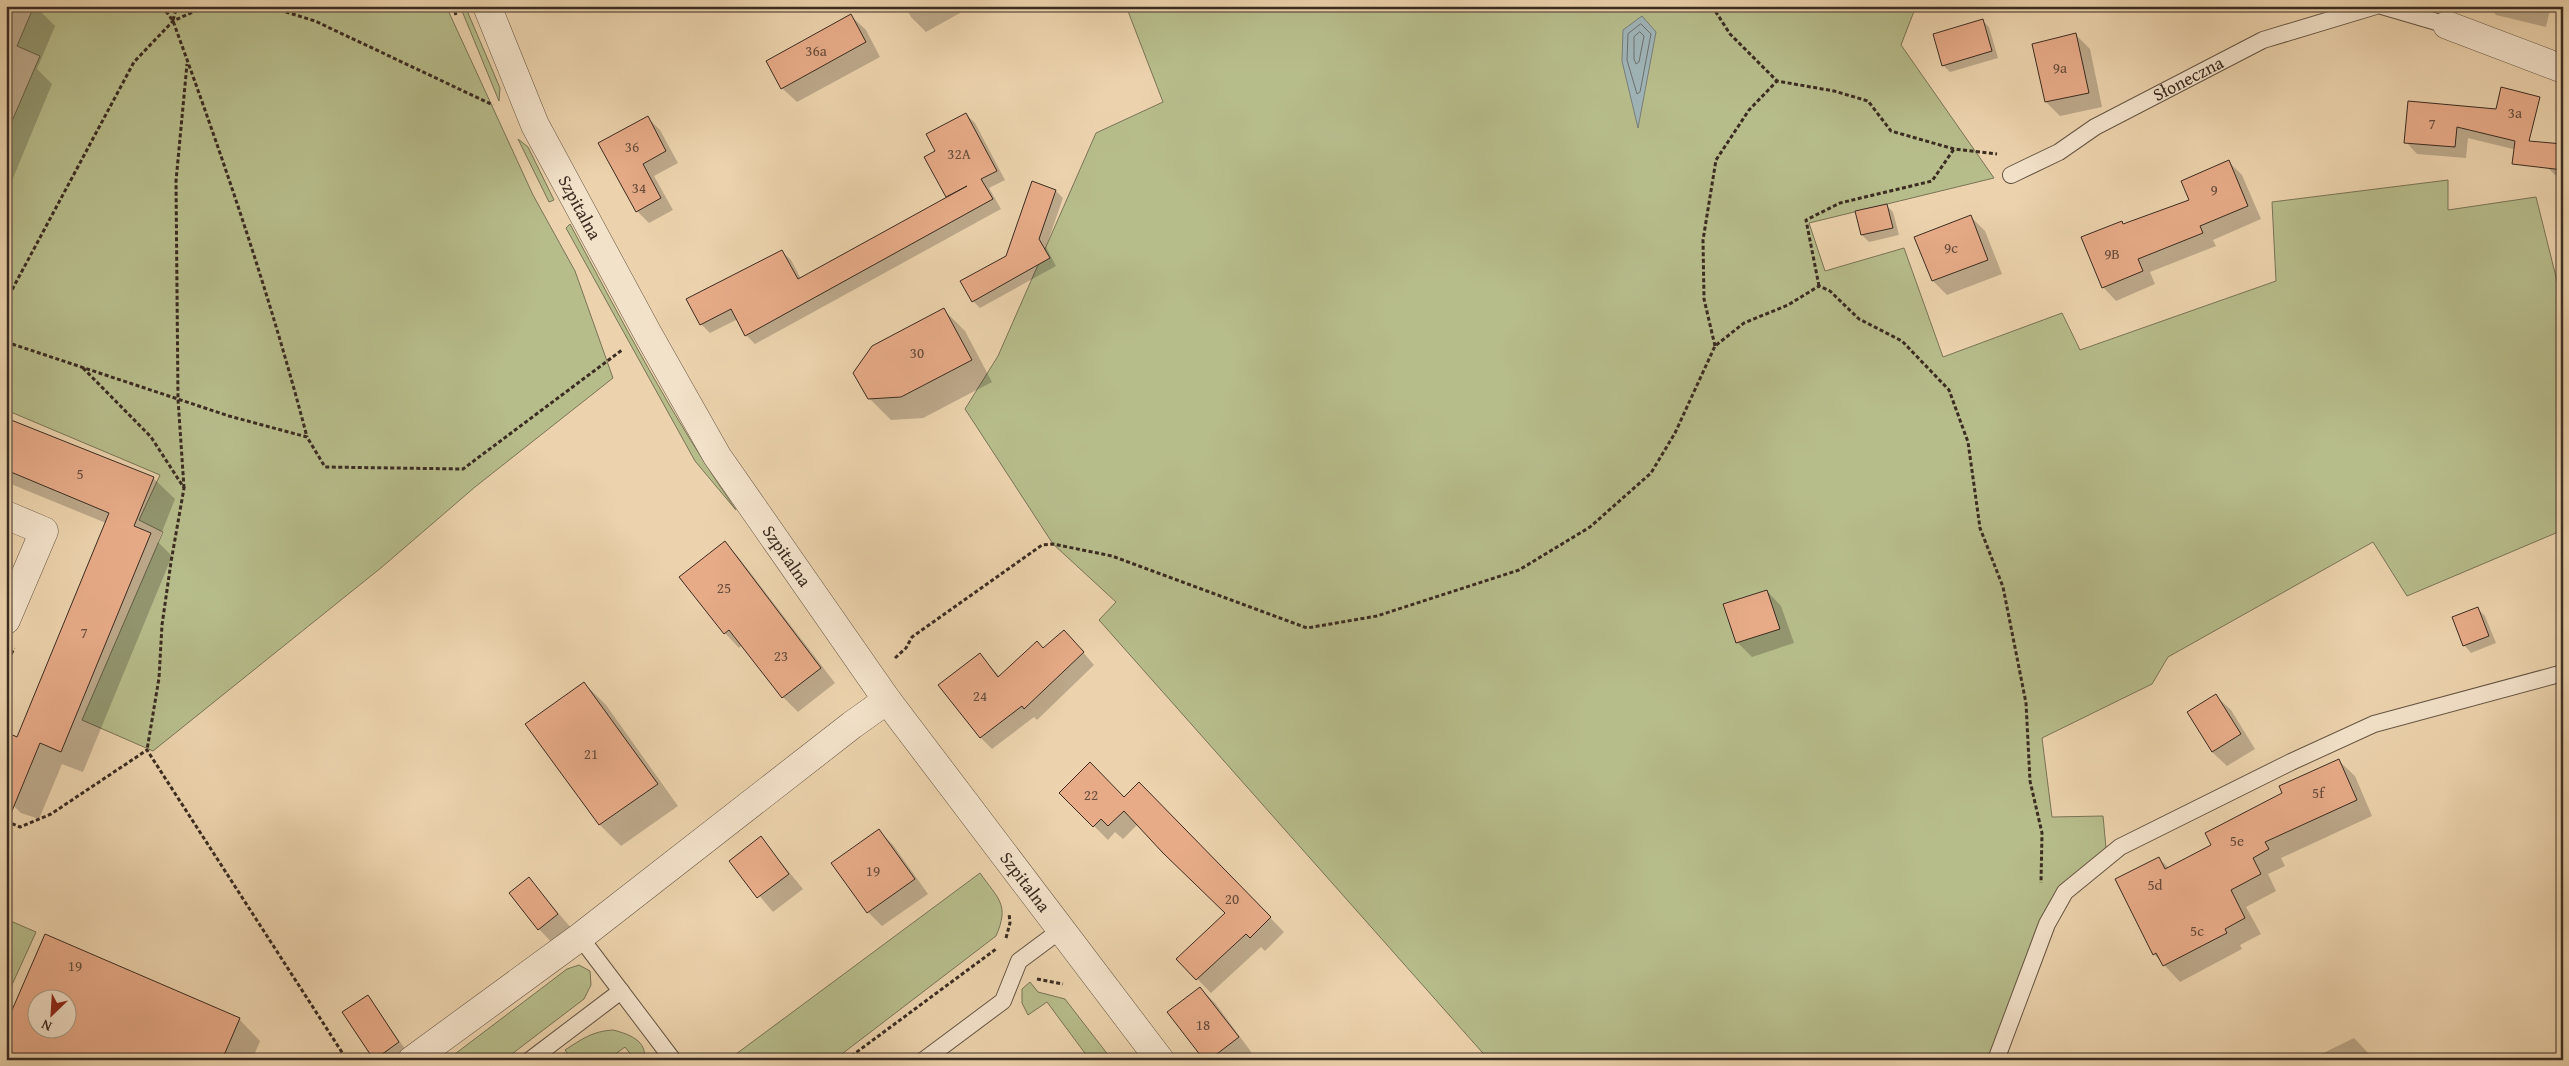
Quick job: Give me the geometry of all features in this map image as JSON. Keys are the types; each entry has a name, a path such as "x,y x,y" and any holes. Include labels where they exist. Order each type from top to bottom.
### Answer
{"street":[{"name":"Szpitalna","path":"487,6 535,124 648,334 718,456 888,700 1160,1060"},
{"path":"2447,25 2563,69"},
{"path":"6,515 44,531 6,620"},
{"path":"412,1060 580,938 852,725 888,700"}],"lane":[{"name":"Słoneczna","path":"2011,175 2059,152 2095,128 2263,40 2376,6"},
{"path":"2382,6 2447,25"},
{"path":"1996,1060 2047,924 2065,892 2120,847 2291,762 2374,724 2563,673"},
{"path":"924,1060 1003,1001 1019,961 1062,929"},
{"path":"580,938 673,1060"},
{"path":"530,1060 621,991"}],"path":[{"path":"162,6 173,21 221,154 282,341 307,437 325,467 462,469 625,348"},
{"path":"173,21 177,6"},
{"path":"6,301 134,62 173,21 206,6"},
{"path":"268,6 316,21 494,106"},
{"path":"1712,6 1730,34 1777,81 1834,91 1868,101 1891,131 1954,149 1932,181 1840,203 1806,220 1819,286"},
{"path":"188,61 176,181 178,399 184,488 169,571 162,625 159,678 147,750 348,1060"},
{"path":"1715,346 1704,299 1703,240 1716,160 1749,110 1777,81"},
{"path":"890,663 906,648 912,637 1042,545 1053,544 1112,556 1307,628 1376,616 1519,570 1590,527 1651,473 1675,432 1715,346 1744,323 1788,305 1819,286"},
{"path":"1819,286 1830,291 1859,319 1902,341 1949,390 1968,442 1980,528 2003,586 2026,703 2030,781 2042,833 2040,881 2047,924"},
{"path":"6,342 178,399 307,437"},
{"path":"83,368 151,437 184,488"},
{"path":"6,821 20,827 51,814 147,750"},
{"path":"846,1060 997,948"}],"green space":[{"path":"34,6 446,6 533,195 575,271 613,378 475,487 382,567 153,751 82,720 163,532 139,520 160,475 6,410 6,135 40,56 17,46"},
{"path":"460,6 465,6 500,88 499,101"},
{"path":"1126,6 1916,6 1901,45 1994,178 1809,223 1825,271 1904,248 1943,357 2062,313 2080,350 2276,281 2272,202 2448,180 2448,210 2536,197 2563,305 2563,530 2407,596 2373,542 2168,657 2152,684 2042,738 2052,817 2103,816 2106,848 2084,866 2060,890 1989,1060 1489,1060 1099,620 1116,602 1053,544 965,409 998,356 1096,133 1163,102"},
{"path":"518,139 528,147 554,200 549,202"},
{"path":"570,224 670,405 736,510 695,461 566,228"},
{"path":"980,873 997,896 1002,909 1000,925 996,936 834,1060 811,1060 807,1055 800,1060 728,1060"},
{"path":"6,919 36,932 6,998"},
{"path":"579,965 590,971 591,985 584,999 504,1060 447,1060 567,969"},
{"path":"1030,982 1038,992 1065,999 1112,1060 1090,1060 1047,1002 1028,1015 1022,1003 1022,989"},
{"path":"613,1030 636,1039 643,1048 644,1060 635,1060 625,1047 607,1060 572,1060 565,1050 594,1034"}],"water":[{"path":"1642,16 1656,32 1638,128 1622,61 1623,30"}],"building":[{"path":"851,14 866,42 781,89 766,61"},
{"path":"1983,19 1992,51 1942,66 1933,34"},
{"path":"2076,33 2089,93 2045,102 2032,44"},
{"path":"2501,87 2540,97 2529,141 2563,144 2563,170 2512,164 2515,141 2457,127 2455,147 2404,143 2408,101 2496,109"},
{"path":"966,113 997,171 981,179 993,199 745,336 731,309 700,325 686,299 782,250 798,279 967,186 946,197 924,157 935,151 926,134"},
{"path":"648,116 666,151 643,164 661,198 636,212 598,143"},
{"path":"2229,160 2248,206 2200,226 2203,233 2138,259 2143,271 2102,288 2081,237 2122,221 2123,224 2189,200 2181,181"},
{"path":"1032,181 1056,190 1039,239 1050,258 972,302 960,281 1006,256"},
{"path":"1887,204 1893,228 1861,235 1855,211"},
{"path":"1971,215 1988,260 1932,281 1914,237"},
{"path":"944,308 972,360 901,397 868,399 853,373 872,346"},
{"path":"6,418 154,477 134,526 151,533 61,752 40,743 7,823 6,732 17,737 109,513 6,470"},
{"path":"725,541 821,668 782,698 729,630 724,634 679,577"},
{"path":"1767,590 1780,629 1736,643 1723,604"},
{"path":"2478,607 2489,636 2463,646 2452,617"},
{"path":"1064,630 1084,652 1024,709 1022,706 980,738 938,685 980,653 998,677 1037,641 1043,648"},
{"path":"584,682 658,784 599,825 525,724"},
{"path":"2216,694 2241,734 2212,752 2187,712"},
{"path":"2339,759 2357,800 2265,842 2269,849 2253,858 2261,874 2231,890 2245,918 2225,929 2227,933 2163,966 2156,953 2153,955 2115,879 2159,857 2165,869 2211,845 2205,833 2282,793 2279,786"},
{"path":"1090,762 1124,797 1139,782 1271,917 1250,938 1246,934 1196,980 1176,959 1225,913 1163,853 1124,811 1108,826 1101,819 1093,827 1059,793"},
{"path":"879,829 915,879 867,913 831,863"},
{"path":"761,836 789,874 757,898 729,861"},
{"path":"529,877 558,914 538,930 509,893"},
{"path":"45,934 240,1018 222,1060 6,1060 6,1024"},
{"path":"1200,987 1239,1037 1209,1060 1204,1060 1167,1012"},
{"path":"368,995 399,1042 374,1060 342,1012"}]}
